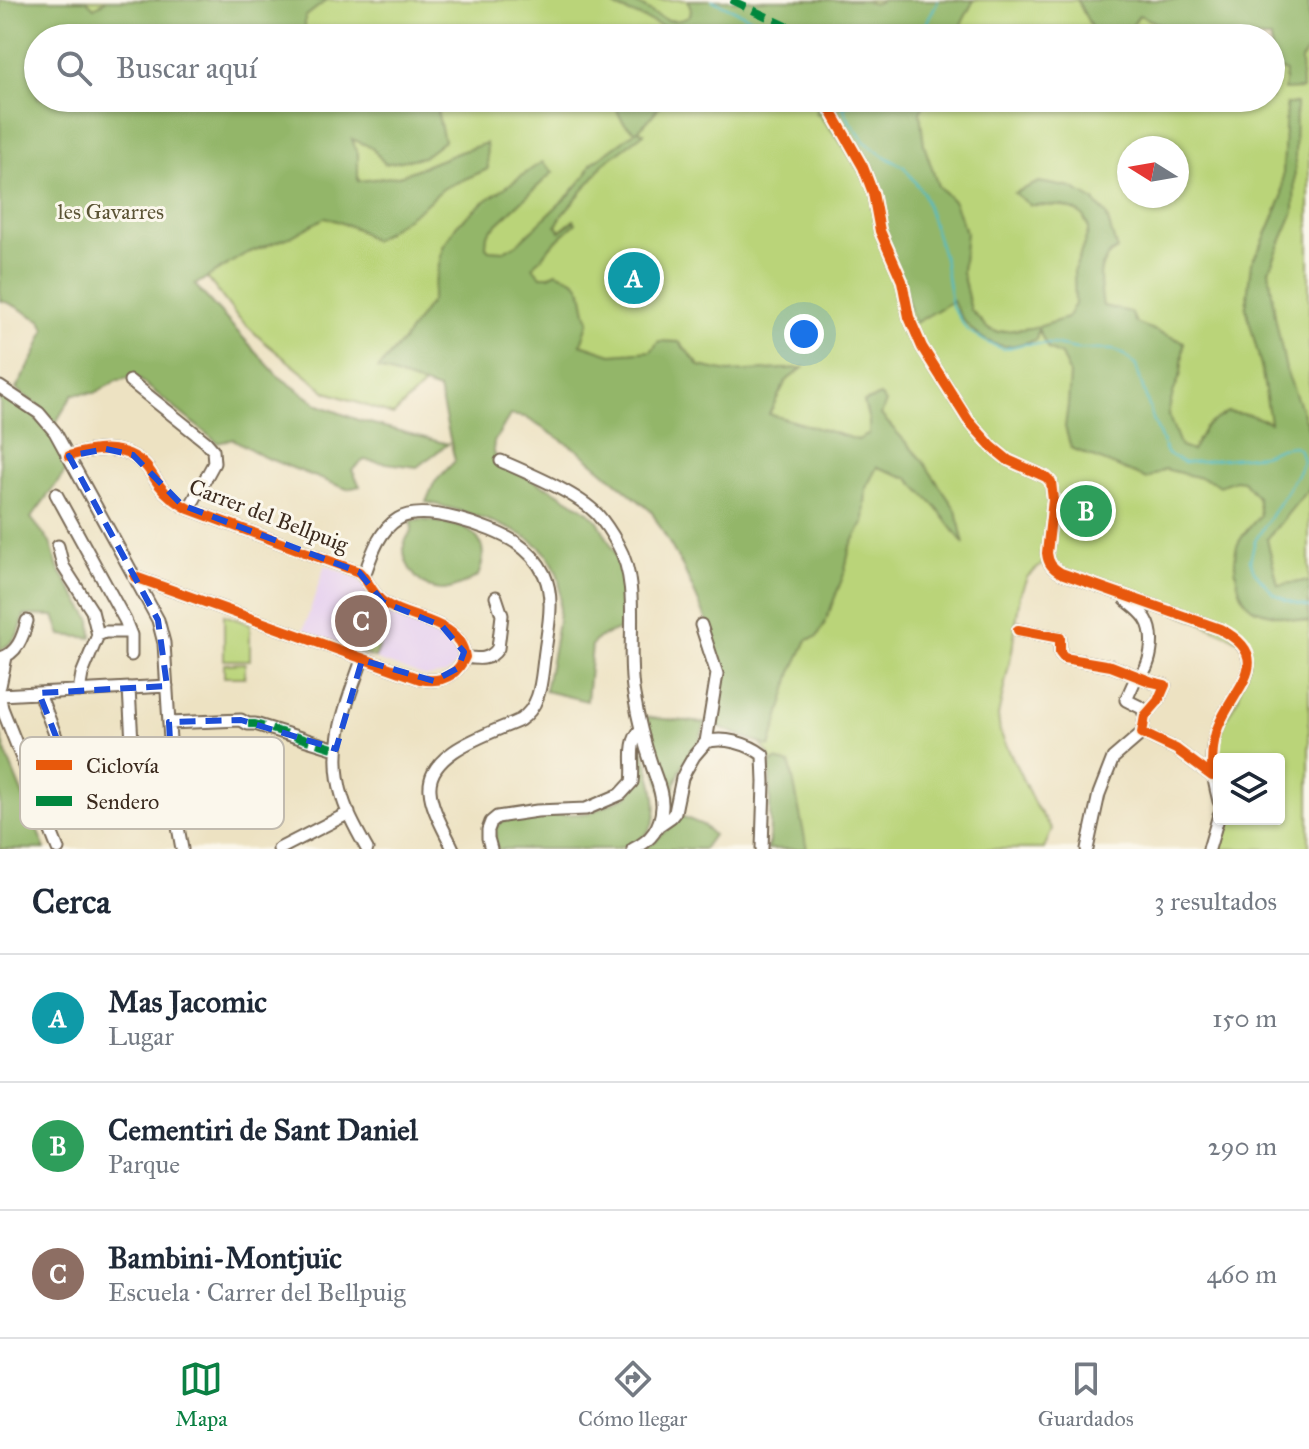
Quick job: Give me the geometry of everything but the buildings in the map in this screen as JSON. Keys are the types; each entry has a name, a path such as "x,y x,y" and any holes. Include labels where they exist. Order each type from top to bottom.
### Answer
{"street":[{"path":"832,112 863,167 873,193 880,231 902,281 909,317 922,347 968,420 992,447 1008,460 1051,482 1053,500 1047,553 1051,565 1061,573 1220,629 1240,641 1248,653 1246,676 1241,689 1232,699 1217,729 1212,758 1213,780"},
{"path":"130,381 213,450 214,463 189,509"},
{"path":"0,387 39,413 55,432 152,608 164,643 170,737"},
{"name":"Carrer del Bellpuig","path":"69,456 106,449 133,455 145,465 165,492 189,509 353,570 364,576 383,602 448,630 459,641 465,657"},
{"path":"501,461 593,511 621,552 630,589 632,684 641,729 662,801 658,826"},
{"path":"56,494 125,620 131,635 131,655"},
{"path":"364,576 375,547 389,525 406,515 423,514 461,520 513,541 539,564 547,582 551,598 540,691 533,706 520,720 455,750 441,762 430,782 433,804 453,849"},
{"path":"58,546 63,566 92,611 98,635 82,674 79,691"},
{"path":"135,577 362,660 434,681 449,676 465,657 487,658 498,648 502,615 496,597"},
{"path":"1087,849 1099,794 1113,758 1142,733 1145,716 1142,708 1126,700 1135,680 1140,678 1151,651 1147,620 1127,601 1100,586"},
{"path":"0,686 3,658 17,646 27,621"},
{"path":"633,849 675,812 682,778 706,742 717,674 701,625"},
{"path":"1018,630 1060,638 1060,653 1064,658 1111,666 1165,685 1158,701 1145,716"},
{"path":"98,635 129,632"},
{"path":"362,660 343,714 336,749 337,776 343,801 367,849"},
{"path":"20,753 0,697 167,686"},
{"path":"129,688 132,737"},
{"path":"39,693 56,737"},
{"path":"169,723 241,720 336,749"},
{"path":"491,849 488,830 497,817 537,811 582,810 625,791 632,782 633,743 641,729"},
{"path":"1142,733 1176,749 1212,776"},
{"path":"706,742 729,742 763,755 762,849"},
{"path":"279,849 349,813"},
{"path":"1209,849 1216,825"},
{"path":"50,829 58,849"},
{"path":"178,829 182,849"}],"highlighted area":[{"path":"106,449 133,455 182,505 359,572 383,602 442,626 464,652 458,668 434,681 362,660 336,749 241,720 169,722 173,796 81,801 39,693 167,686 158,620 69,456"}],"shaded area":[{"path":"325,565 358,578 377,606 447,636 456,646 459,656 454,667 446,674 426,677 302,634"}],"green space":[{"path":"0,0 1309,0 1309,849 1212,849 1219,825 1285,825 1285,753 1215,753 1214,741 1239,696 1246,643 1170,609 1044,563 1027,577 1020,595 998,716 1000,732 1035,805 1052,829 1044,849 769,849 770,756 758,741 726,683 699,590 646,501 583,431 425,384 393,415 327,392 263,341 236,315 201,270 29,120 27,112 1285,112 1285,24 24,24 24,99"},
{"name":"les Gavarres","path":"0,0 86,0 94,8 107,0 327,0 305,17 305,24 24,24 24,112 437,112 444,141 423,157 385,164 371,147 352,139 358,155 358,181 399,176 486,143 488,169 444,188 373,241 357,229 326,217 292,236 245,254 195,285 277,375 319,405 358,420 448,444 417,467 364,460 352,470 360,486 347,489 264,457 233,439 218,443 135,376 116,381 95,393 73,394 55,424 39,406 16,389 45,330 41,320 0,301"},
{"path":"606,0 627,0 672,21 690,16 688,0 864,0 873,4 884,0 974,0 961,24 657,24"},
{"path":"1077,0 1309,0 1309,49 1301,60 1302,89 1285,90 1285,24 1160,24 1139,15 1134,24 1090,24"},
{"path":"1286,104 1296,104 1294,212 1269,270 1286,370 1309,430 1309,488 1267,539 1278,585 1309,583 1309,622 1254,609 1243,598 1237,580 1237,546 1260,515 1257,497 1243,481 1235,480 1219,486 1212,481 1165,469 1147,479 1071,448 1065,427 1070,375 1061,355 1048,349 1038,329 1036,340 1011,346 995,344 972,330 953,301 915,323 884,232 877,196 835,134 816,112 920,112 924,145 938,186 954,202 966,233 962,272 971,310 988,329 997,332 1038,327 1067,318 1075,304 1074,272 1088,232 1083,216 1076,211 1062,206 1030,205 1014,193 1039,182 1072,188 1093,200 1106,214 1117,250 1105,260 1100,274 1103,306 1131,312 1136,323 1184,342 1181,374 1168,414 1181,447 1192,451 1205,427 1227,412 1270,422 1261,366 1246,308 1251,263 1282,197"},
{"path":"655,112 638,130 644,133 603,164 562,215 556,226 560,231 574,220 576,223 533,267 541,276 557,272 578,284 589,320 581,344 611,354 651,351 659,341 679,342 700,366 728,372 803,368 786,381 769,414 858,440 869,434 864,402 880,396 886,402 881,415 922,460 956,510 964,544 936,507 908,478 877,467 866,488 864,522 850,547 844,574 825,623 817,637 807,640 792,672 770,747 715,726 722,672 707,621 683,567 651,511 579,451 525,417 510,415 494,442 493,451 501,465 551,489 598,521 618,558 625,584 627,618 618,630 598,638 592,645 587,701 545,691 560,604 559,580 553,565 540,547 513,530 426,502 434,483 455,461 439,390 378,369 403,341 431,301 443,247 457,225 481,204 542,162 553,172 487,235 486,247 489,250 504,251 517,244 570,194 591,164 636,131 623,122 619,114"},
{"path":"0,394 35,417 53,437 69,467 31,518 50,542 58,568 91,620 92,638 61,635 54,616 24,615 17,636 1,650 0,655"},
{"path":"411,521 447,523 478,538 482,560 478,576 443,590 421,582 410,570 404,545 412,530"},
{"path":"224,615 250,624 250,660 224,660"},
{"path":"371,618 387,624 375,658 359,652"},
{"path":"245,663 245,677 224,677 224,664"},
{"path":"643,717 706,723 675,783 671,809 666,809"},
{"path":"0,732 20,788 20,829 37,829 45,849 0,849"},
{"path":"637,745 643,749 655,796 653,824 646,835 633,844 614,849 497,849 495,828 502,821 589,813 628,796 637,784"},
{"path":"776,760 790,764 807,849 767,849 770,843 770,765"},
{"path":"681,816 703,825 713,835 703,849 642,849 655,841"}],"waterway":[{"path":"712,0 764,24"},
{"path":"926,24 938,0"},
{"path":"845,112 865,142 904,167 923,193 944,258 952,307 967,330 1004,349 1024,344 1052,344 1076,349 1114,350 1126,356 1136,366 1167,453 1184,463 1263,455 1294,446 1300,450 1303,461 1299,471 1255,541 1250,560 1254,571 1273,593 1309,607"}],"marked path":[{"path":"731,0 782,24"},
{"path":"248,724 336,749"}],"cycle path":[{"path":"832,112 863,167 873,193 880,231 902,281 909,317 922,347 968,420 992,447 1008,460 1051,482 1053,500 1047,553 1051,565 1061,573 1220,629 1237,640 1246,651 1249,663 1246,675 1216,733 1212,776"},
{"path":"69,456 109,450 137,458 169,496 189,509 359,572 383,602 443,627 453,635 461,644 465,657 447,677 420,679 135,577"},
{"path":"1018,630 1060,638 1060,653 1064,658 1111,666 1165,685 1158,701 1145,716 1142,733 1176,749 1212,776"}],"place":[{"name":"Mas Jacomic","path":"634,278"},
{"name":"Cementiri de Sant Daniel","path":"1086,511"},
{"name":"Bambini-Montjuïc","path":"361,621"}]}
